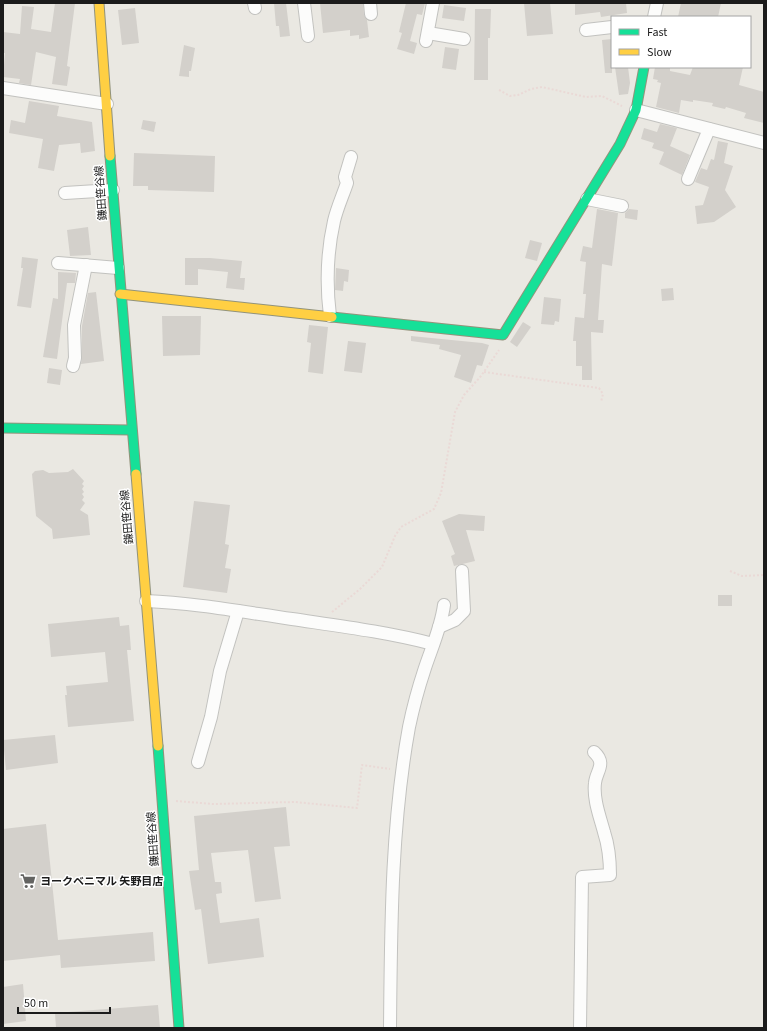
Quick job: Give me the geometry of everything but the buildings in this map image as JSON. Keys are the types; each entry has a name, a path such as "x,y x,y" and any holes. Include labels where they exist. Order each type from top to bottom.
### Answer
{"street":[{"name":"鎌田笹谷線","path":"99,3 120,294 162,800 179,1028"},
{"path":"304,3 308,36"},
{"path":"433,3 427,37 464,39"},
{"path":"654,16 656,3"},
{"path":"586,30 611,27"},
{"path":"120,294 503,335 620,144 636,110 644,68"},
{"path":"3,88 107,104"},
{"path":"636,110 764,143"},
{"path":"688,179 709,129"},
{"path":"330,316 328,297 328,262 334,220 347,183 345,177 351,157"},
{"path":"65,193 113,190"},
{"path":"587,199 622,206"},
{"path":"58,263 118,268"},
{"path":"73,366 75,358 74,325 86,265"},
{"path":"3,428 131,430"},
{"path":"440,627 455,620 464,611 462,571"},
{"path":"146,601 182,603 238,611 402,636 434,644"},
{"path":"390,1028 393,866 403,771 413,708 440,627 444,605"},
{"path":"198,762 211,717 220,671 238,611"},
{"path":"580,1028 582,877 610,875 610,855 599,816 596,798 595,782 601,764 600,759 594,752"}],"path":[{"path":"499,90 510,96 518,95 531,89 542,87 586,97 602,96 626,108 636,110"},
{"path":"320,624 360,589 382,567 395,536 401,527 434,509 442,494 455,412 464,395 484,372 499,350 503,335"},
{"path":"484,372 599,388 602,394 601,402"},
{"path":"730,572 742,576 764,575"},
{"path":"162,800 213,804 295,802 357,808 362,765 403,771"}],"traffic: fast":[{"path":"332,317 503,335 620,144 636,110 644,68"},
{"path":"110,156 136,474"},
{"path":"3,428 131,430"},
{"path":"158,746 179,1028"}],"traffic: slow":[{"path":"99,3 110,156"},
{"path":"120,294 332,317"},
{"path":"136,474 158,746"}],"place":[{"name":"ヨークベニマル 矢野目店","path":"28,881"}]}
